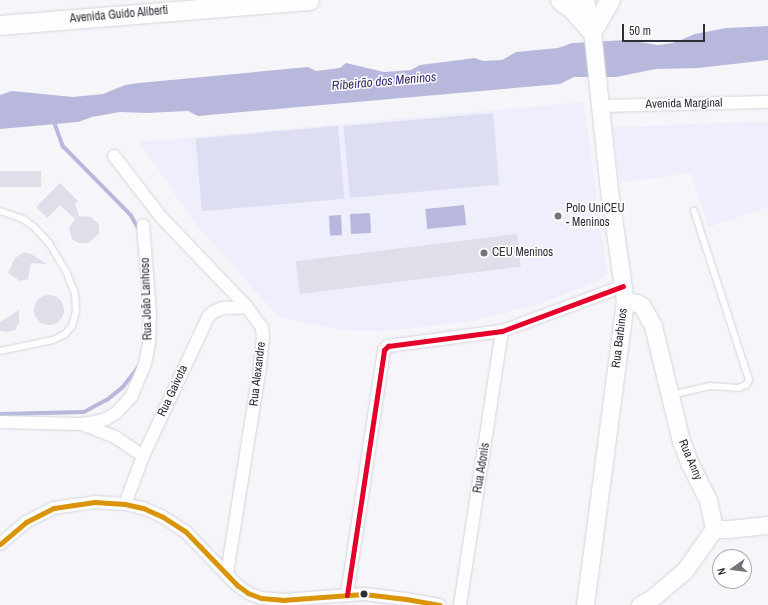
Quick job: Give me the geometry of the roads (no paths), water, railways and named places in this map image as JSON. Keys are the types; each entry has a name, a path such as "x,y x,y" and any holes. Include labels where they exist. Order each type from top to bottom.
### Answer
{"main road":[{"name":"Avenida Guido Aliberti","path":"0,25 309,0"},
{"path":"560,0 571,8 593,34 610,0"}],"street":[{"name":"Rua Barbinos","path":"585,0 593,34 610,190 624,293 585,605"},
{"name":"Avenida Marginal","path":"600,106 768,102"},
{"name":"Rua Alexandre","path":"114,156 177,235 259,322 263,337 259,373 227,573"},
{"name":"Rua João Lanhoso","path":"0,422 81,424 106,419 117,412 131,397 145,364 149,342 150,314 143,225"},
{"path":"347,595 382,354 388,346 502,331 624,293"},
{"name":"Rua Anny","path":"624,293 642,306 653,326 681,441 689,462 708,500 714,528"},
{"name":"Rua Gaivota","path":"125,504 142,456 208,317 213,312 223,308 247,308"},
{"name":"Rua Adonis","path":"460,605 502,331"},
{"path":"81,424 115,437 142,456"},
{"path":"0,544 26,522 54,508 73,504 96,502 125,504 143,508 163,516 186,532 237,585 248,594 261,598 282,600 364,594 406,598 439,605"},
{"path":"640,605 651,599 685,570 714,528 729,529 768,525"}],"lane":[{"path":"0,211 24,219 49,243 66,271 75,293 76,311 72,326 65,334 53,340 0,351"},
{"path":"669,395 710,386 738,388 746,385 749,380 694,212"}],"water":[{"name":"Ribeirão dos Meninos","path":"768,26 768,60 698,68 656,69 616,77 574,77 560,84 198,116 188,111 147,113 120,112 92,117 78,122 0,129 0,95 12,91 73,97 103,94 125,85 139,83 308,67 316,71 340,68 346,63 384,72 411,70 420,65 475,58 483,61 502,60 516,52 558,48 572,43 627,40 658,45 673,43 695,34 726,28"},
{"path":"464,205 466,225 427,229 425,209"},
{"path":"370,213 371,233 351,234 350,214"},
{"path":"341,215 342,235 330,236 329,216"}],"waterway":[{"path":"54,121 63,146 131,215 139,229"},
{"path":"0,414 84,412 107,400 122,388 139,366"}],"place":[{"name":"Polo UniCEU - Meninos","path":"558,216"},
{"name":"CEU Meninos","path":"484,253"}]}
